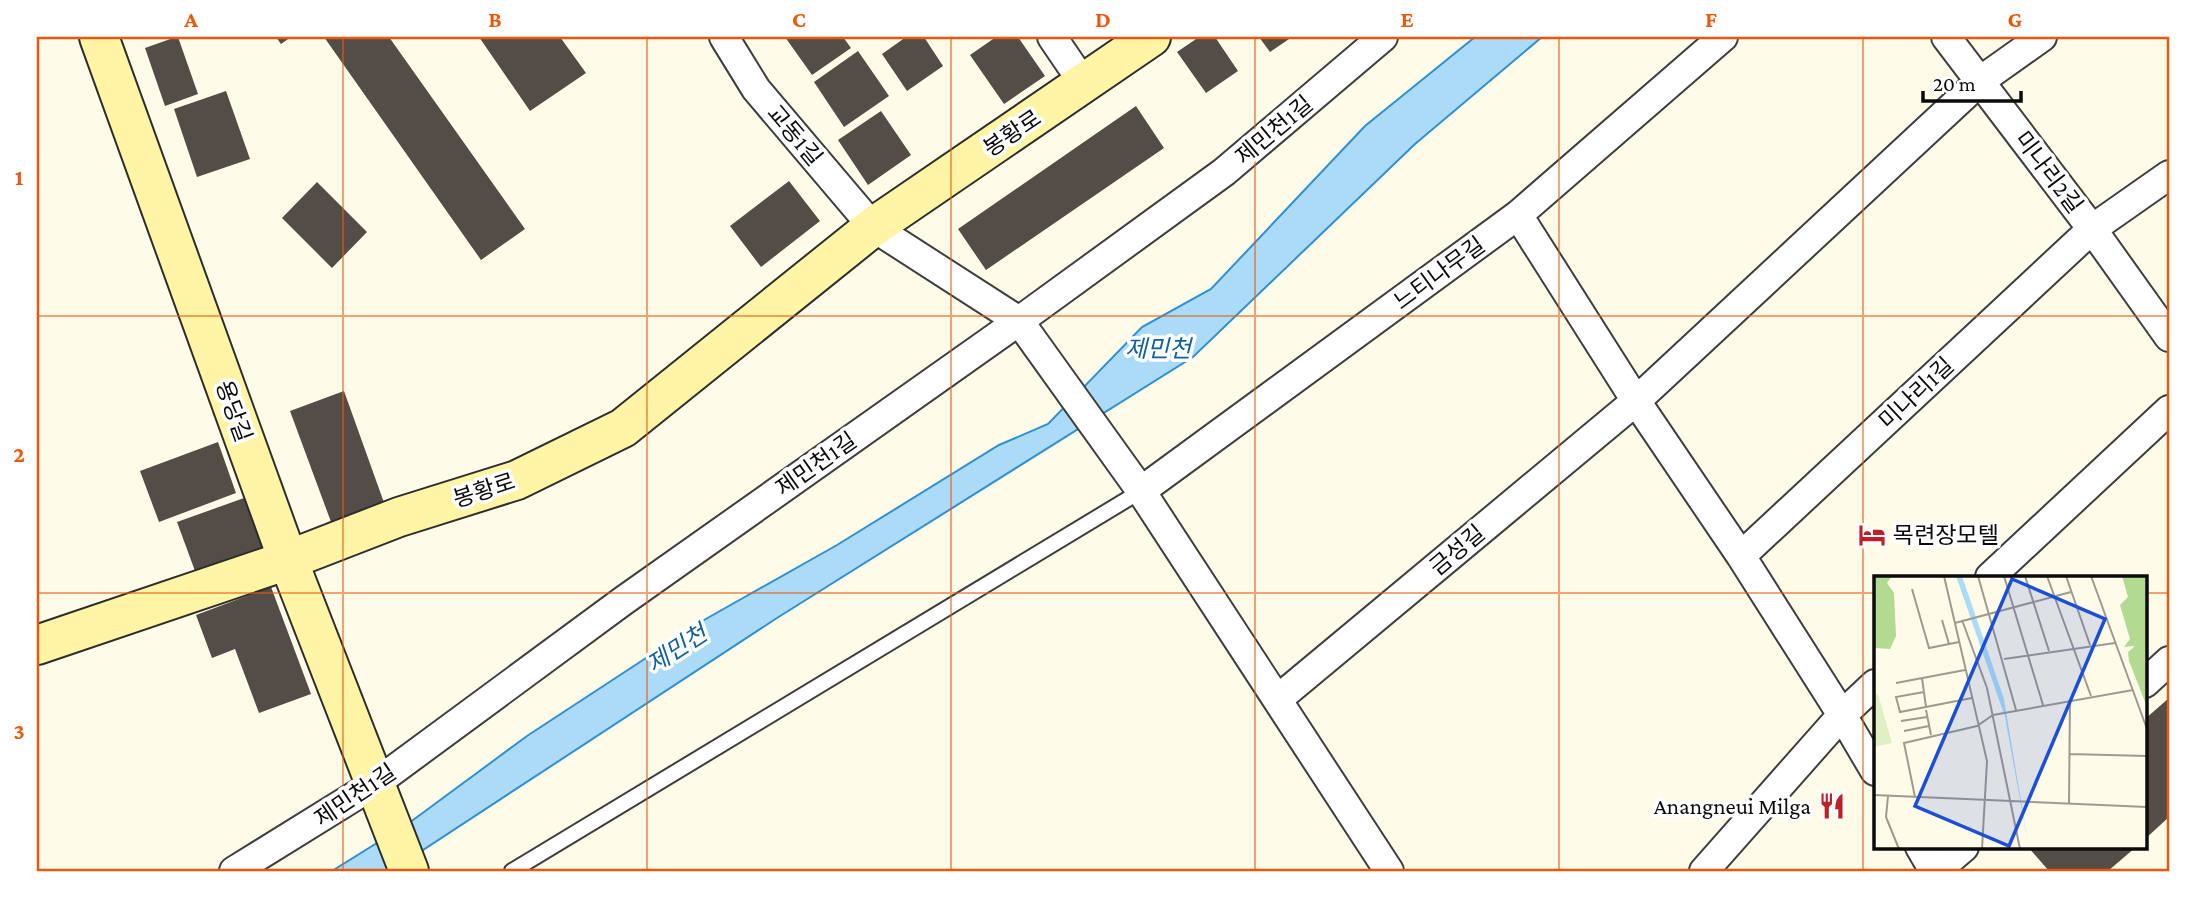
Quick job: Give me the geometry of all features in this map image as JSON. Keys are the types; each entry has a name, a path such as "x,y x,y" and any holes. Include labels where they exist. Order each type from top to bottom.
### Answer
{"main road":[{"name":"용당길","path":"99,37 288,560 409,871"},
{"name":"봉황로","path":"37,645 288,560 400,517 517,480 623,428 873,228 1151,37"}],"street":[{"name":"교동1길","path":"724,37 756,89 873,228"},
{"path":"1052,37 1084,84"},
{"name":"제민천1길","path":"234,871 376,783 634,593 1224,172 1383,37"},
{"name":"느티나무길","path":"1141,491 1518,215 1723,37"},
{"name":"미나리2길","path":"1945,37 2092,229 2169,337"},
{"path":"1636,401 1980,81 2042,37"},
{"name":"미나리2길","path":"2092,229 2169,175"},
{"path":"1518,215 1636,401 1741,556 1874,769"},
{"path":"873,228 1018,321 1141,491 1390,871"},
{"name":"미나리1길","path":"1741,556 2092,229"},
{"name":"금성길","path":"1278,699 1636,401"},
{"path":"1991,576 2169,410"},
{"path":"2146,682 2169,661"},
{"path":"1704,871 1842,715 1874,685"},
{"path":"1921,848 1935,871 1963,848"}],"lane":[{"path":"512,871 1141,491"}],"water":[{"name":"제민천","path":"1475,37 1542,37 1415,144 1193,357 777,618 391,871 332,871 409,823 527,736 704,620 837,545 999,445 1048,424 1142,327 1211,289 1365,126"}],"building":[{"path":"176,37 198,94 165,106 145,48"},
{"path":"276,37 291,37 281,44"},
{"path":"324,37 389,37 525,229 481,260"},
{"path":"479,37 560,37 586,73 530,111"},
{"path":"785,37 843,37 851,48 812,75"},
{"path":"906,37 924,37 943,66 907,91 882,54"},
{"path":"996,37 1018,37 1045,76 1004,104 970,55"},
{"path":"1199,37 1215,37 1238,71 1206,93 1177,52"},
{"path":"1259,37 1292,37 1270,52"},
{"path":"858,51 889,96 844,127 814,82"},
{"path":"226,91 250,159 197,177 174,109"},
{"path":"1136,106 1164,148 986,270 958,229"},
{"path":"881,111 911,155 868,185 838,140"},
{"path":"789,181 820,221 761,267 730,226"},
{"path":"317,182 367,232 332,268 282,218"},
{"path":"344,391 387,511 334,530 290,411"},
{"path":"218,442 236,493 159,522 140,471"},
{"path":"244,498 262,547 195,571 177,522"},
{"path":"271,587 311,694 259,713 235,649 212,658 196,615"},
{"path":"2169,698 2169,817 2146,838 2146,718"},
{"path":"2029,848 2135,848 2108,871 2049,871"}],"place":[{"name":"목련장모텔","path":"1872,535"},
{"name":"Anangneui Milga","path":"1832,806"}]}
